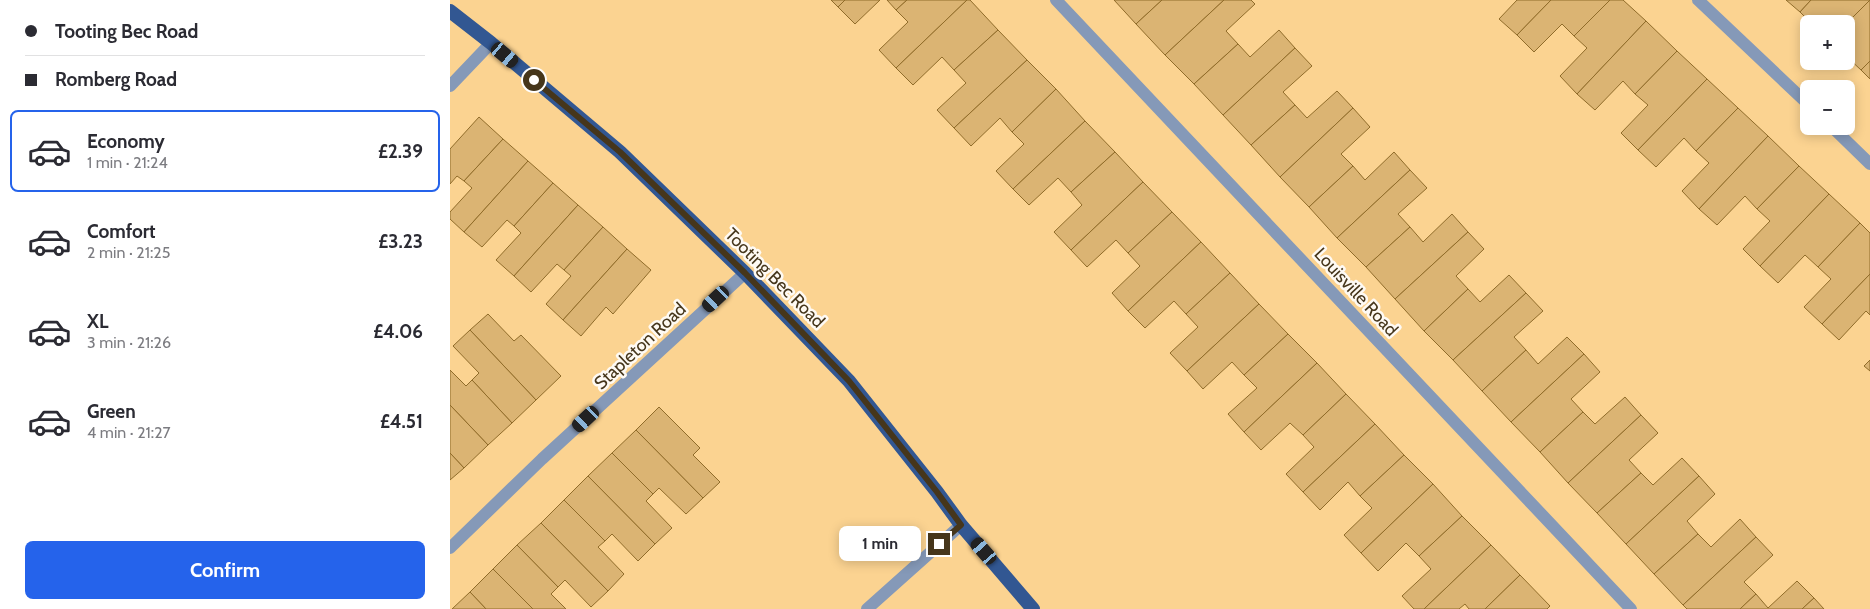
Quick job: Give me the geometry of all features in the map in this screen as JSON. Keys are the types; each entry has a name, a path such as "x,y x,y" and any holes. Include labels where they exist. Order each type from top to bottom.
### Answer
{"highway":[{"name":"Tooting Bec Road","path":"450,11 491,43 620,152 745,273 849,381 961,525 1034,609"}],"street":[{"name":"Louisville Road","path":"1056,0 1631,609"},
{"path":"1698,0 1800,97"},
{"path":"450,86 491,43"},
{"path":"1839,135 1870,164"},
{"name":"Stapleton Road","path":"450,548 542,459 745,273"},
{"path":"867,609 961,525"}],"building":[{"path":"831,0 845,0 838,7"},
{"path":"845,0 880,0 855,24 838,7"},
{"path":"887,0 907,0 896,10"},
{"path":"907,0 967,0 896,68 879,50 908,22 896,10"},
{"path":"967,0 970,0 998,30 954,70 942,57 913,85 896,68"},
{"path":"1114,0 1162,0 1136,24"},
{"path":"1162,0 1224,0 1165,55 1136,24"},
{"path":"1224,0 1251,0 1255,4 1226,31 1238,44 1194,84 1165,55"},
{"path":"1517,0 1551,0 1517,35 1499,19"},
{"path":"1551,0 1610,0 1574,36 1562,24 1534,52 1517,35"},
{"path":"1610,0 1623,0 1646,21 1577,94 1560,76 1587,48 1574,36"},
{"path":"1786,0 1811,0 1800,12"},
{"path":"1811,0 1870,0 1855,15 1803,15 1800,12"},
{"path":"1870,0 1870,61 1861,70 1855,64 1855,15"},
{"path":"1646,21 1677,51 1635,94 1623,81 1595,110 1577,94"},
{"path":"998,30 1027,60 954,128 937,110 966,83 954,70"},
{"path":"1279,30 1295,48 1223,115 1194,84 1238,44 1250,57"},
{"path":"1295,48 1312,66 1283,92 1295,105 1251,145 1223,115"},
{"path":"1677,51 1707,79 1638,150 1621,133 1648,105 1635,94"},
{"path":"1027,60 1056,89 1012,132 1000,118 971,146 954,128"},
{"path":"1870,61 1870,79 1861,70"},
{"path":"1707,79 1738,108 1696,151 1684,138 1656,167 1638,150"},
{"path":"1056,89 1085,121 1013,189 996,171 1024,144 1012,132"},
{"path":"1337,91 1353,108 1280,177 1251,145 1295,105 1307,118"},
{"path":"1353,108 1370,127 1341,154 1353,166 1309,207 1280,177"},
{"path":"1738,108 1768,136 1699,209 1682,191 1709,163 1696,151"},
{"path":"479,117 503,139 464,181 457,176 450,184 450,149"},
{"path":"1085,121 1115,152 1071,192 1058,178 1029,205 1013,189"},
{"path":"1768,136 1799,166 1757,209 1745,196 1717,225 1699,209"},
{"path":"503,139 528,161 464,232 450,219 450,212 472,188 464,181"},
{"path":"1115,152 1143,182 1071,250 1054,232 1082,205 1071,192"},
{"path":"1394,152 1410,170 1337,238 1309,207 1353,166 1365,180"},
{"path":"528,161 553,183 514,226 507,220 482,247 464,232"},
{"path":"1799,166 1829,194 1760,266 1743,249 1770,221 1757,209"},
{"path":"1410,170 1427,188 1398,214 1410,227 1366,267 1337,238"},
{"path":"1143,182 1172,212 1128,253 1116,240 1087,267 1071,250"},
{"path":"553,183 578,205 514,276 496,260 521,233 514,226"},
{"path":"1829,194 1860,223 1818,267 1805,255 1778,283 1760,266"},
{"path":"578,205 603,227 564,270 557,264 531,292 514,276"},
{"path":"1172,212 1201,242 1128,311 1112,293 1140,266 1128,253"},
{"path":"1452,214 1468,232 1395,299 1366,267 1410,227 1423,242"},
{"path":"1860,223 1870,233 1870,274 1822,324 1804,307 1831,279 1818,267"},
{"path":"603,227 627,249 563,320 546,304 571,276 564,270"},
{"path":"1468,232 1484,249 1456,276 1468,289 1424,331 1395,299"},
{"path":"1201,242 1230,273 1186,314 1174,301 1145,328 1128,311"},
{"path":"627,249 651,270 613,314 606,307 581,336 563,320"},
{"path":"1230,273 1259,304 1187,371 1170,353 1198,327 1186,314"},
{"path":"1870,274 1870,315 1866,311 1839,340 1822,324"},
{"path":"1509,275 1526,293 1453,360 1424,331 1468,289 1480,302"},
{"path":"1526,293 1543,311 1514,337 1526,350 1482,391 1453,360"},
{"path":"1259,304 1288,334 1244,375 1232,362 1203,389 1187,371"},
{"path":"488,314 514,341 521,335 561,376 536,400 470,330"},
{"path":"470,330 536,400 512,423 472,380 479,373 453,346"},
{"path":"1288,334 1317,363 1244,432 1228,414 1257,388 1244,375"},
{"path":"1567,337 1584,354 1511,422 1482,391 1526,350 1538,364"},
{"path":"1584,354 1600,372 1571,399 1583,412 1540,452 1511,422"},
{"path":"1870,360 1870,371 1864,366"},
{"path":"1317,363 1346,394 1303,435 1290,423 1261,450 1244,432"},
{"path":"450,370 466,386 472,380 512,423 488,445 450,405"},
{"path":"1346,394 1375,424 1303,492 1286,474 1314,447 1303,435"},
{"path":"1625,397 1641,415 1568,483 1540,452 1583,412 1595,424"},
{"path":"450,405 488,445 464,468 450,453"},
{"path":"659,407 700,448 693,455 720,482 703,498 636,430"},
{"path":"1641,415 1658,433 1629,460 1641,473 1597,513 1568,483"},
{"path":"1375,424 1404,455 1360,496 1348,482 1320,510 1303,492"},
{"path":"636,430 703,498 686,514 659,488 653,494 612,453"},
{"path":"450,453 464,468 450,480"},
{"path":"612,453 653,494 646,501 672,528 655,544 588,476"},
{"path":"1404,455 1433,484 1361,553 1344,535 1372,508 1360,496"},
{"path":"1682,458 1699,476 1626,544 1597,513 1641,473 1653,485"},
{"path":"588,476 655,544 638,561 612,534 605,541 564,500"},
{"path":"1699,476 1715,494 1687,521 1698,534 1654,574 1626,544"},
{"path":"1433,484 1462,516 1419,556 1406,543 1378,571 1361,553"},
{"path":"564,500 605,541 598,547 624,574 608,591 541,523"},
{"path":"1462,516 1491,545 1424,609 1414,609 1402,596 1431,569 1419,556"},
{"path":"1740,519 1756,537 1683,605 1654,574 1698,534 1711,547"},
{"path":"541,523 608,591 591,607 565,580 558,587 517,545"},
{"path":"1756,537 1773,555 1744,582 1756,594 1740,609 1687,609 1683,605"},
{"path":"517,545 558,587 551,594 566,609 533,609 493,569"},
{"path":"1491,545 1520,575 1485,609 1469,609 1465,604 1459,609 1424,609"},
{"path":"493,569 533,609 486,609 470,592"},
{"path":"1520,575 1550,606 1547,609 1485,609"},
{"path":"1797,581 1814,598 1802,609 1740,609 1756,594 1768,608"},
{"path":"470,592 486,609 452,609"},
{"path":"1814,598 1824,609 1802,609"}],"route":[{"path":"534,80 620,152 745,273 849,381 961,525 939,544"}]}
